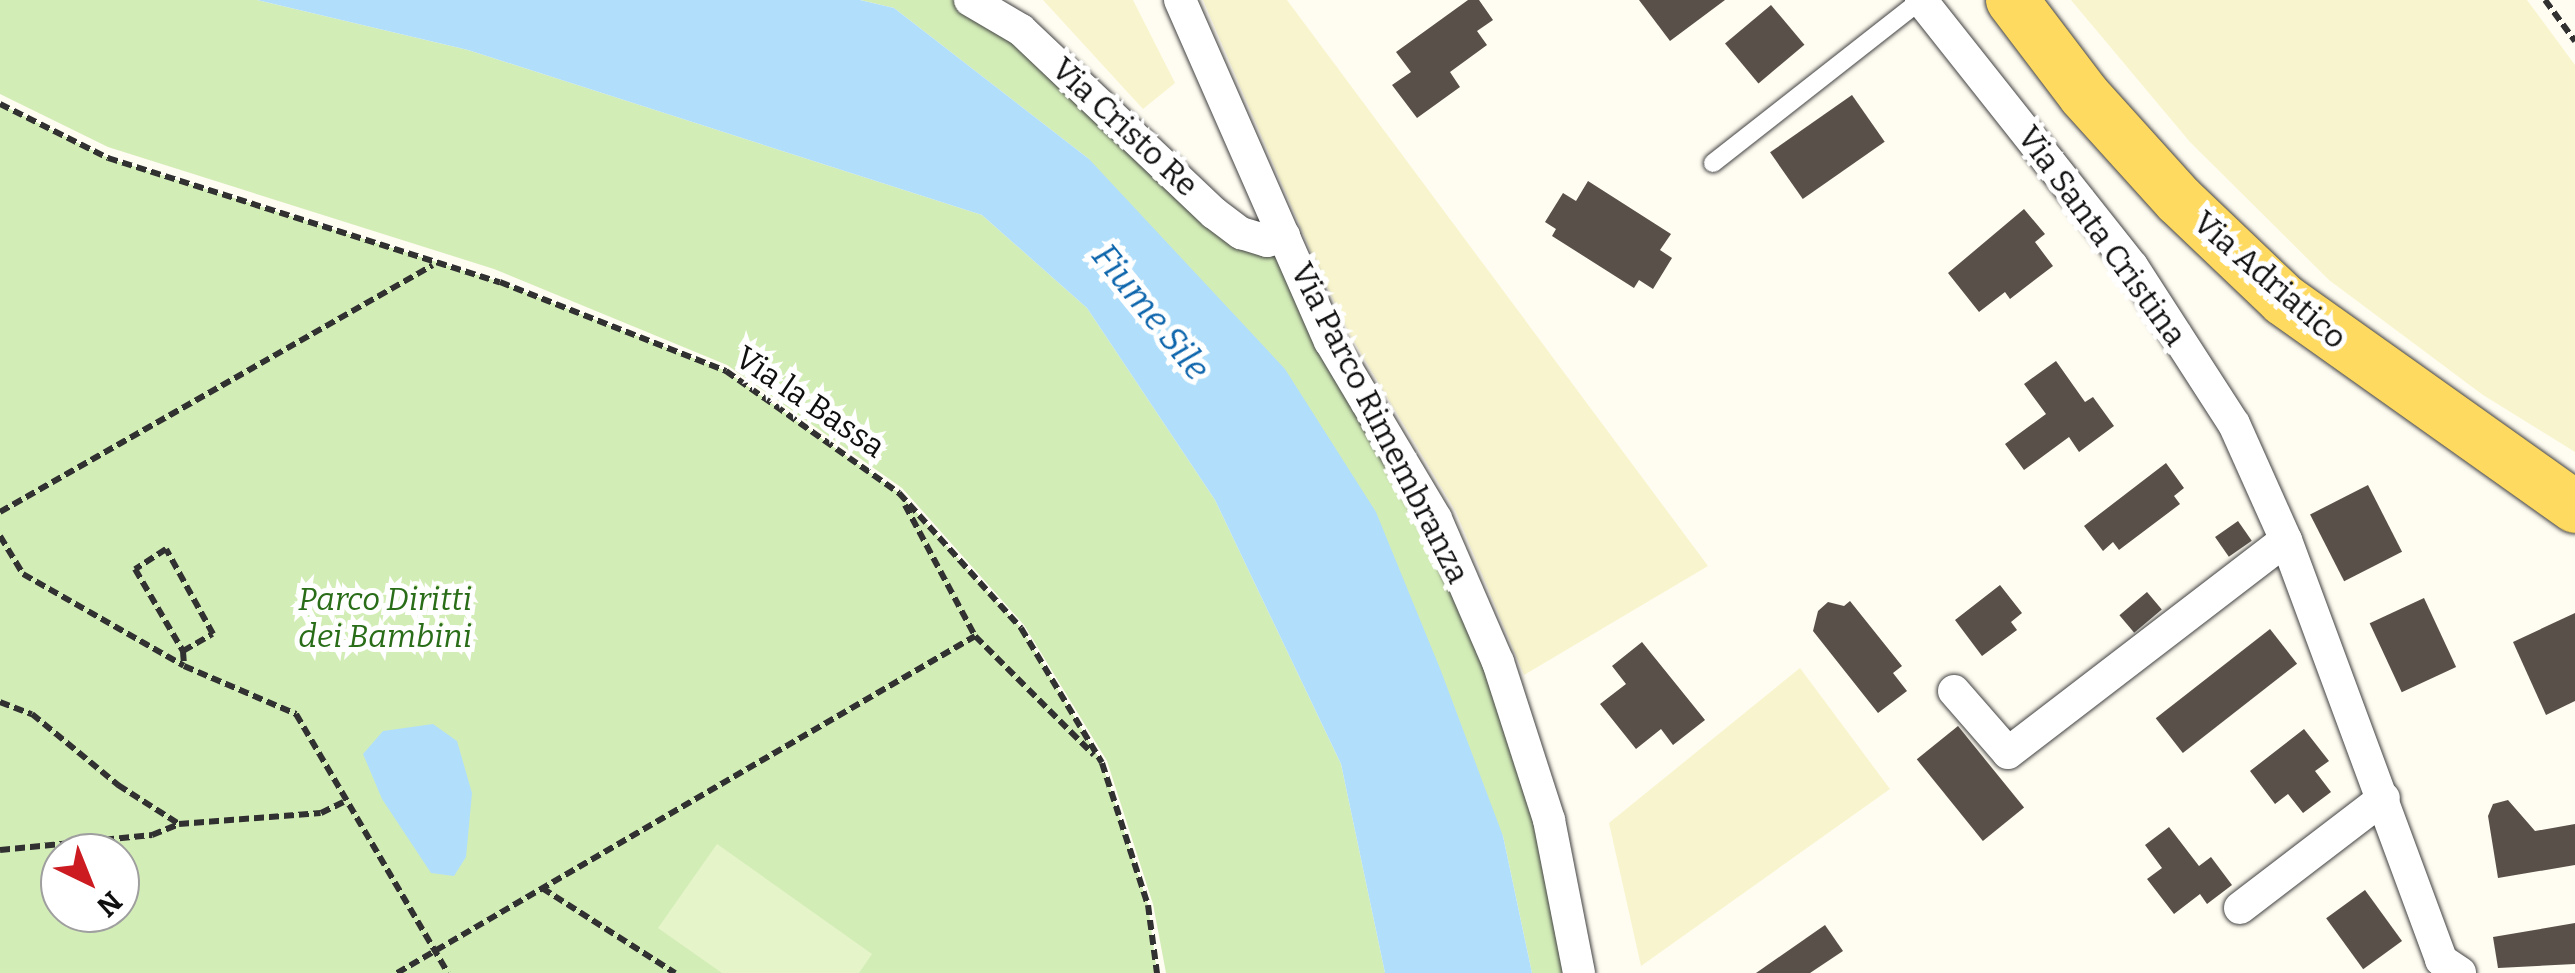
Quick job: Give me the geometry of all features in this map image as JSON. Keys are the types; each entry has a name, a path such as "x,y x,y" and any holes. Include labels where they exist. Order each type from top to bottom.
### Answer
{"main road":[{"name":"Via Adriatico","path":"2012,0 2084,96 2179,200 2284,300 2575,507"}],"street":[{"name":"Via Cristo Re","path":"970,0 1021,30 1214,213 1241,233 1267,241 1284,236"},
{"name":"Via Parco Rimembranza","path":"1180,0 1330,341 1436,519 1498,662 1549,820 1579,973"},
{"name":"Via Santa Cristina","path":"1921,0 2132,266 2234,424 2286,540 2441,960 2460,973"},
{"path":"1954,691 2008,752 2286,540"},
{"path":"2240,908 2384,798"}],"lane":[{"path":"1713,163 1921,0"}],"path":[{"path":"2544,0 2575,41"},
{"name":"Via la Bassa","path":"0,104 108,158 500,282 726,371 899,493 1021,628 1102,763 1148,906 1157,973"},
{"path":"0,512 434,264"},
{"path":"899,493 975,636 1102,763"},
{"path":"0,536 23,574 184,666 296,714 344,802 448,973"},
{"path":"183,651 213,634 166,550 135,569 183,651 184,666"},
{"path":"396,973 975,636"},
{"path":"0,702 32,714 118,786 179,824"},
{"path":"0,850 152,835 179,824 321,813 344,802"},
{"path":"542,888 675,973"}],"shaded area":[{"path":"1043,0 1133,0 1175,83 1143,109"},
{"path":"1203,0 1287,0 1708,566 1524,675 1456,512 1350,335"},
{"path":"2071,0 2527,0 2575,65 2575,452 2483,395 2329,280 2190,142"},
{"path":"1800,668 1890,789 1641,966 1609,823"}],"green space":[{"path":"0,0 257,0 468,50 982,215 1087,308 1215,500 1341,764 1385,973 1166,973 1153,904 1107,761 1024,625 902,488 727,365 494,269 108,147 0,94"},
{"path":"860,0 970,0 1267,241 1498,662 1579,973 1532,973 1503,836 1089,159 894,8"},
{"name":"Parco Diritti dei Bambini","path":"0,104 108,158 500,282 726,371 899,493 1021,628 1102,763 1148,905 1157,973 0,973"},
{"path":"717,844 872,954 859,973 722,973 658,928"}],"water":[{"name":"Fiume Sile","path":"257,0 860,0 894,8 1089,159 1285,369 1376,512 1503,836 1532,973 1385,973 1341,764 1215,500 1087,308 982,215 468,50"},
{"path":"433,724 457,741 472,793 466,857 454,876 431,873 382,799 363,754 383,731"}],"building":[{"path":"1468,0 1479,0 1493,20 1477,31 1487,45 1450,72 1460,87 1417,118 1392,85 1411,72 1396,52"},
{"path":"1639,0 1725,0 1670,41"},
{"path":"1771,5 1804,45 1758,83 1725,44"},
{"path":"1852,95 1885,142 1803,199 1770,152"},
{"path":"1588,181 1671,234 1660,250 1672,258 1653,289 1639,280 1634,288 1552,236 1556,229 1545,222 1563,193 1576,201"},
{"path":"2024,209 2045,234 2035,242 2053,266 2010,299 2005,292 1979,312 1948,273"},
{"path":"2056,361 2085,402 2093,397 2114,426 2079,452 2069,437 2024,470 2005,444 2046,414 2024,384"},
{"path":"2166,463 2184,488 2174,496 2180,504 2119,550 2113,542 2103,551 2084,526"},
{"path":"2368,485 2402,552 2344,581 2310,515"},
{"path":"2238,521 2252,541 2229,557 2215,537"},
{"path":"2000,585 2022,613 2011,622 2017,630 1982,656 1955,620"},
{"path":"2147,592 2162,610 2134,633 2119,615"},
{"path":"2424,598 2456,667 2402,692 2370,623"},
{"path":"1850,601 1902,666 1893,673 1907,691 1878,713 1813,631 1818,611 1828,602 1844,606"},
{"path":"2575,613 2575,701 2546,715 2513,642"},
{"path":"2270,629 2297,664 2183,753 2156,718"},
{"path":"1642,642 1705,720 1673,745 1661,729 1636,749 1600,704 1626,684 1612,666"},
{"path":"1958,726 2024,808 1983,841 1917,759"},
{"path":"2304,729 2329,761 2315,771 2331,792 2303,813 2288,794 2275,804 2250,771"},
{"path":"2508,800 2535,831 2575,824 2575,865 2498,878 2488,816 2493,804"},
{"path":"2169,827 2199,866 2211,857 2232,885 2207,904 2200,894 2174,914 2147,879 2162,868 2145,845"},
{"path":"2365,890 2402,941 2363,969 2326,918"},
{"path":"2575,923 2575,964 2498,968 2493,937"},
{"path":"1825,925 1843,951 1810,973 1756,973"}]}
